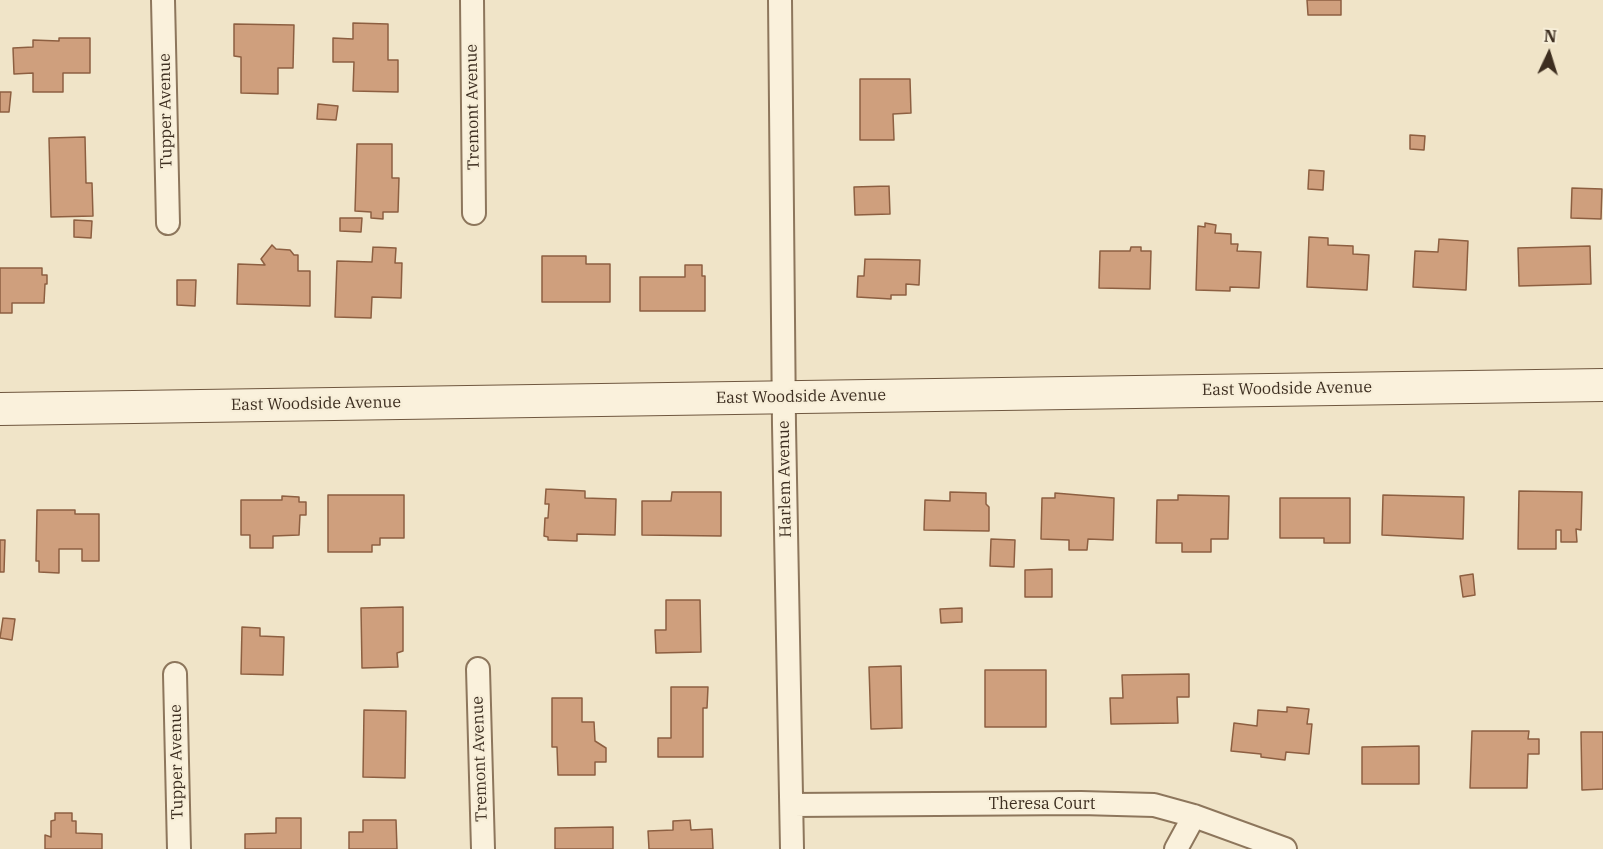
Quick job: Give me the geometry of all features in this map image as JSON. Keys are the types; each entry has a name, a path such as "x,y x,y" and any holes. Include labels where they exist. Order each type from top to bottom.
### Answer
{"main road":[{"name":"East Woodside Avenue","path":"0,409 1603,385"}],"street":[{"name":"Tupper Avenue","path":"163,0 168,223"},
{"name":"Tremont Avenue","path":"472,0 474,213"},
{"name":"Harlem Avenue","path":"780,0 792,849"},
{"name":"Tremont Avenue","path":"478,669 483,849"},
{"name":"Tupper Avenue","path":"175,674 179,849"},
{"name":"Theresa Court","path":"792,805 1069,803 1154,805 1194,816 1286,849"},
{"path":"1176,849 1194,816"}],"building":[{"path":"1307,0 1341,0 1341,15 1308,15"},
{"path":"353,23 388,24 388,60 398,60 398,92 353,91 354,62 333,62 333,38 353,39"},
{"path":"234,24 294,25 293,68 278,68 278,94 241,93 241,57 234,56"},
{"path":"59,38 90,38 90,73 63,73 63,92 33,92 33,73 14,74 13,48 33,47 33,40 59,41"},
{"path":"860,79 910,79 911,113 893,114 894,140 860,140"},
{"path":"0,92 11,92 9,112 0,112"},
{"path":"318,104 338,106 336,120 317,119"},
{"path":"1410,135 1425,136 1424,150 1410,149"},
{"path":"85,137 86,183 92,183 93,216 51,217 49,138"},
{"path":"357,144 392,144 392,178 399,178 398,212 383,212 383,219 371,218 371,212 355,211"},
{"path":"1309,170 1324,171 1323,190 1308,189"},
{"path":"889,186 890,214 855,215 854,187"},
{"path":"1572,188 1602,189 1601,219 1571,218"},
{"path":"340,218 362,218 361,232 340,231"},
{"path":"74,220 92,221 91,238 74,237"},
{"path":"1205,223 1216,225 1215,233 1231,234 1231,244 1238,244 1237,251 1261,252 1259,288 1230,287 1230,291 1196,290 1198,226 1205,227"},
{"path":"1309,237 1328,238 1328,245 1353,246 1353,254 1369,255 1367,290 1307,287"},
{"path":"1439,239 1468,241 1466,290 1413,287 1415,251 1438,252"},
{"path":"272,245 276,249 290,250 294,255 298,255 298,271 310,271 310,306 237,304 238,264 265,265 261,259"},
{"path":"1590,246 1591,284 1519,286 1518,248"},
{"path":"373,247 396,248 395,263 402,263 401,298 372,297 371,318 335,317 337,261 372,262"},
{"path":"1131,247 1141,247 1141,251 1151,251 1150,289 1099,288 1100,251 1130,251"},
{"path":"542,256 586,256 586,264 610,264 610,302 542,302"},
{"path":"865,259 920,260 919,285 906,284 906,295 891,295 891,299 857,297 858,276 864,276"},
{"path":"685,265 702,265 702,276 705,276 705,311 640,311 640,277 685,277"},
{"path":"0,268 42,268 42,275 47,275 44,303 12,303 12,313 0,313"},
{"path":"177,280 196,280 195,306 177,305"},
{"path":"546,489 585,491 585,498 616,499 615,535 577,534 577,541 548,540 548,537 544,536 549,504 545,504"},
{"path":"1519,491 1582,492 1581,530 1576,529 1577,542 1561,542 1561,530 1556,530 1556,549 1518,549"},
{"path":"672,492 721,492 721,536 642,535 642,501 671,501"},
{"path":"950,492 986,493 986,504 989,507 989,531 924,530 925,500 950,501"},
{"path":"1055,493 1114,498 1113,540 1088,539 1087,550 1069,550 1069,540 1041,539 1042,498 1055,498"},
{"path":"328,495 404,495 404,538 380,538 380,545 372,545 372,552 328,552"},
{"path":"1178,495 1229,496 1228,539 1211,539 1211,552 1182,552 1182,543 1156,543 1157,500 1178,500"},
{"path":"1383,495 1464,497 1463,539 1382,535"},
{"path":"282,496 299,497 299,502 306,502 306,515 300,515 299,535 273,536 273,548 250,548 250,535 241,535 241,500 282,500"},
{"path":"1280,498 1350,498 1350,543 1324,543 1324,538 1280,538"},
{"path":"37,510 75,510 75,514 99,514 99,561 82,561 82,549 59,549 59,573 39,572 39,561 36,561"},
{"path":"991,539 1015,540 1014,567 990,566"},
{"path":"0,540 5,540 4,572 0,572"},
{"path":"1052,569 1052,597 1025,597 1025,570"},
{"path":"1473,574 1475,595 1463,597 1460,576"},
{"path":"666,600 700,600 701,652 656,653 655,630 666,630"},
{"path":"403,607 403,651 397,653 398,667 362,668 361,608"},
{"path":"962,608 962,622 941,623 940,609"},
{"path":"3,618 15,619 12,640 0,638"},
{"path":"242,627 260,628 260,636 284,637 283,675 241,674"},
{"path":"901,666 902,728 871,729 869,667"},
{"path":"985,670 1046,670 1046,727 985,727"},
{"path":"1189,674 1189,697 1177,697 1178,723 1111,724 1110,698 1123,698 1122,675"},
{"path":"671,687 708,687 707,708 703,708 703,757 658,757 658,738 671,738"},
{"path":"552,698 582,698 582,722 594,722 595,741 606,748 606,762 595,762 595,775 558,775 557,747 552,747"},
{"path":"1287,707 1309,709 1307,724 1312,724 1309,754 1286,752 1285,760 1261,757 1261,754 1231,751 1234,723 1257,726 1258,710 1287,712"},
{"path":"364,710 406,711 405,778 363,777"},
{"path":"1472,731 1529,731 1528,739 1539,739 1539,754 1528,754 1527,788 1470,788"},
{"path":"1581,732 1603,732 1603,789 1582,790"},
{"path":"1419,746 1419,784 1362,784 1362,747"},
{"path":"55,813 72,813 72,821 76,821 76,833 102,834 102,849 45,849 45,835 51,837 51,821 55,820"},
{"path":"276,818 301,818 301,849 245,849 245,834 276,833"},
{"path":"363,820 396,820 397,849 349,849 349,832 363,832"},
{"path":"690,820 691,830 712,829 713,849 649,849 648,831 673,830 673,821"},
{"path":"613,827 613,849 555,849 555,828"}]}
